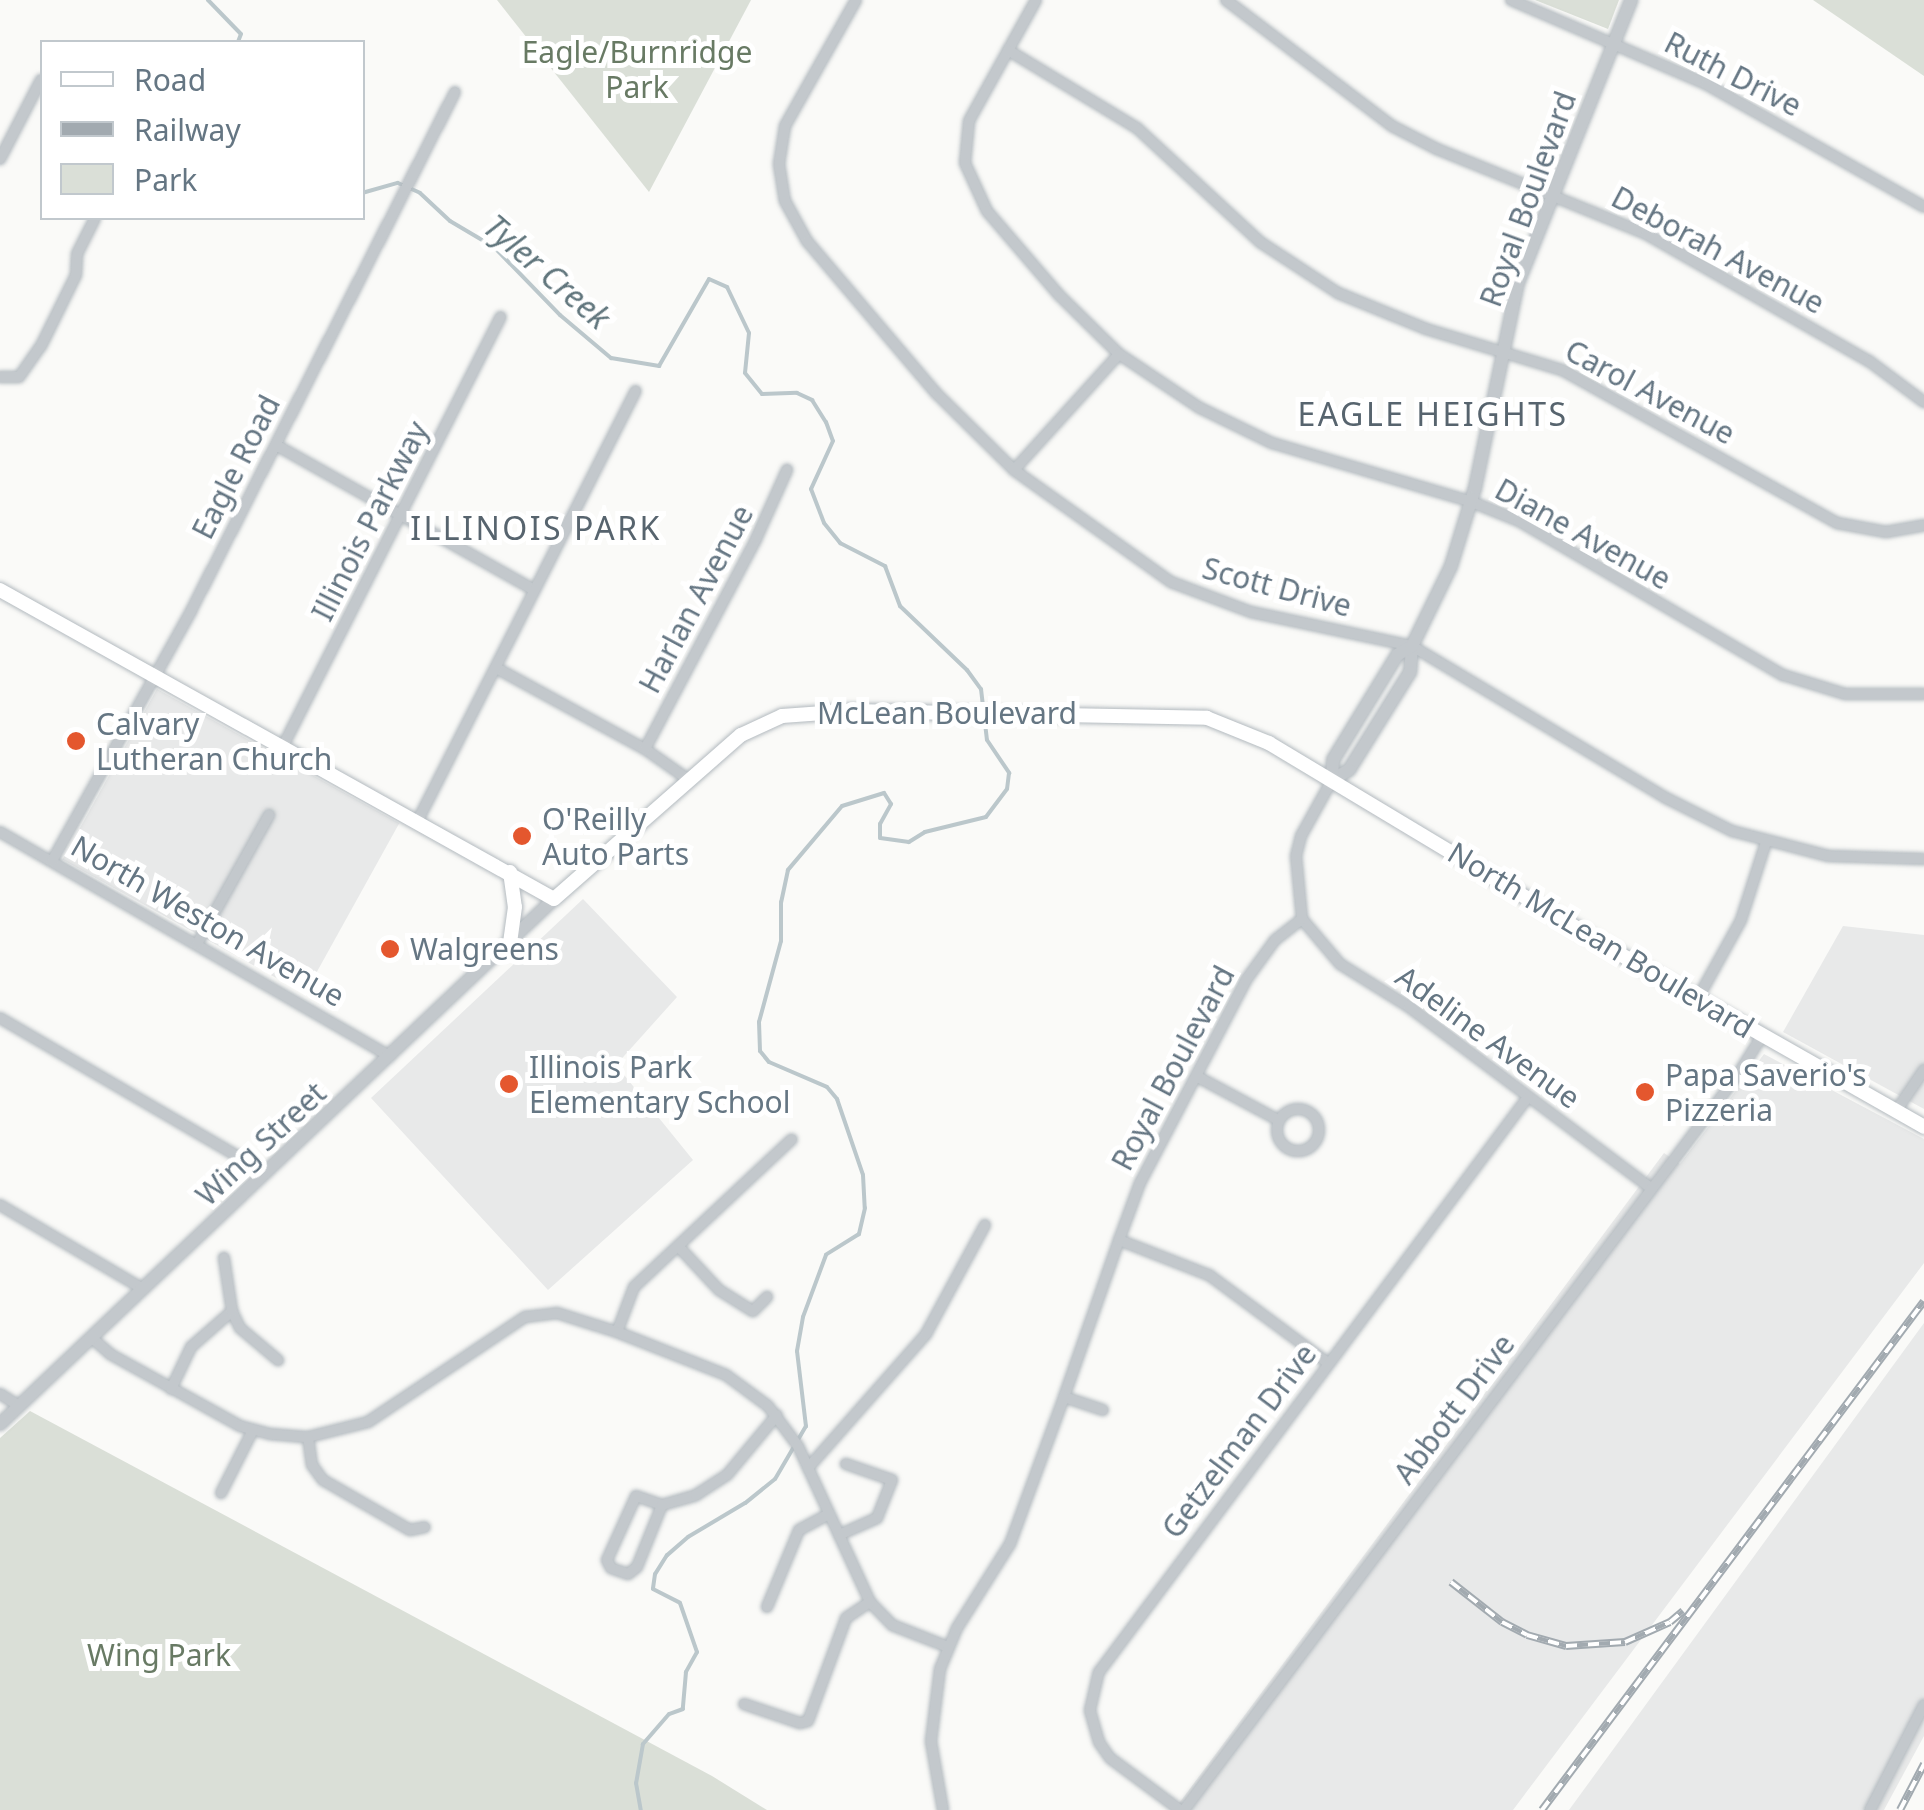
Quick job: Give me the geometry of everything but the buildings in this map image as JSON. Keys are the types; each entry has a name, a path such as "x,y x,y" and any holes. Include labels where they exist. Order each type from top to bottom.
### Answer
{"main road":[{"path":"0,590 554,899"},
{"name":"McLean Boulevard","path":"554,899 741,736 782,716 814,712 1207,718 1269,742 1332,780"},
{"name":"North McLean Boulevard","path":"1332,780 1762,1036 1924,1127"},
{"path":"510,872 515,907 510,941"}],"street":[{"name":"Scott Drive","path":"856,0 785,126 780,145 780,183 790,216 936,392 1014,470 1144,566 1188,590 1252,612 1412,646 1666,798 1766,842 1857,859 1924,858"},
{"name":"Diane Avenue","path":"1036,0 969,121 965,147 970,180 986,211 1059,294 1120,354 1200,408 1272,443 1472,502 1519,522 1783,676 1845,694 1924,694"},
{"name":"Deborah Avenue","path":"1226,0 1392,126 1437,150 1554,196 1674,250 1870,361 1924,402"},
{"name":"Ruth Drive","path":"1511,0 1706,84 1924,207"},
{"name":"Royal Boulevard","path":"943,1810 931,1741 935,1690 948,1647 1010,1544 1140,1183 1261,955 1302,919 1296,856 1301,836 1332,780 1333,760 1397,655 1412,646 1445,582 1472,502 1518,283 1631,0"},
{"name":"Carol Avenue","path":"1008,50 1137,128 1260,242 1338,293 1426,329 1503,349 1580,378 1837,523 1886,532 1924,525"},
{"path":"0,159 40,82"},
{"name":"Eagle Road","path":"52,861 276,445 455,92"},
{"path":"0,377 18,378 41,346 76,275 77,254 94,220"},
{"name":"Illinois Parkway","path":"283,746 502,317"},
{"path":"1014,470 1120,354"},
{"path":"418,820 636,391"},
{"path":"276,445 534,589"},
{"name":"Harlan Avenue","path":"645,749 788,470"},
{"path":"498,669 645,749 689,780"},
{"path":"197,944 269,815"},
{"name":"North Weston Avenue","path":"0,832 390,1056"},
{"path":"1698,998 1742,920 1766,842"},
{"name":"Wing Street","path":"0,1424 554,899"},
{"name":"Adeline Avenue","path":"1302,919 1340,964 1409,1007 1652,1188"},
{"path":"0,1018 266,1172"},
{"name":"Abbott Drive","path":"1182,1810 1652,1188 1762,1036"},
{"path":"1896,1112 1924,1070"},
{"path":"1196,1076 1278,1120"},
{"name":"Getzelman Drive","path":"1182,1810 1104,1751 1091,1720 1094,1685 1106,1661 1528,1096"},
{"path":"1290,1110 1312,1114 1320,1128 1316,1144 1304,1152 1285,1146 1278,1137 1278,1120 1290,1110"},
{"path":"617,1332 634,1287 792,1139"},
{"path":"0,1205 143,1289"},
{"path":"807,1464 926,1334 985,1225"},
{"path":"1119,1240 1209,1276 1328,1363"},
{"path":"678,1246 719,1290 753,1311 767,1298"},
{"path":"224,1258 232,1311 240,1328 278,1360"},
{"path":"170,1389 192,1347 232,1311"},
{"path":"92,1339 170,1389 253,1430 308,1437 368,1422 525,1317 558,1313 617,1332 726,1374 776,1415 807,1464 870,1602 892,1625 948,1647"},
{"path":"0,1394 19,1406"},
{"path":"1064,1396 1103,1410"},
{"path":"662,1505 633,1573 608,1566 633,1498 662,1505 696,1495 726,1476 776,1415"},
{"path":"221,1494 253,1430"},
{"path":"308,1437 312,1465 323,1480 410,1530 426,1527"},
{"path":"839,1535 876,1518 892,1480 846,1464"},
{"path":"767,1607 799,1530 829,1514"},
{"path":"744,1704 800,1723 808,1721 846,1618 870,1602"},
{"path":"1870,1810 1924,1705"}],"shaded area":[{"path":"157,689 399,823 305,994 62,860"},
{"name":"Illinois Park Elementary School","path":"583,899 677,997 616,1065 693,1160 548,1290 371,1098"},
{"path":"1843,926 1924,935 1924,1109 1783,1032"},
{"path":"1764,1054 1924,1139 1924,1263 1513,1810 1174,1810 1664,1153 1680,1164"},
{"path":"1924,1323 1924,1736 1884,1810 1569,1810"}],"green space":[{"name":"Eagle/Burnridge Park","path":"497,0 751,0 649,192"},
{"path":"1535,0 1619,0 1608,29"},
{"path":"1813,0 1924,0 1924,76"},
{"name":"Wing Park","path":"30,1411 712,1776 767,1810 0,1810 0,1438"}],"waterway":[{"name":"Tyler Creek","path":"208,0 241,34 239,40"},
{"name":"Tyler Creek","path":"365,192 398,183 420,193 450,221 494,247 560,315 611,358 659,366 709,279 727,287 749,333 745,373 762,394 797,393 812,400 826,422 833,441 811,489 824,523 840,543 885,566 900,606 967,670 981,689 987,740 1009,773 1007,789 986,817 925,832 909,842 880,838 880,824 891,804 884,793 842,806 788,870 781,902 781,941 759,1022 760,1051 769,1062 827,1087 837,1099 863,1175 865,1208 859,1234 826,1255 803,1317 797,1351 806,1426 775,1479 745,1503 688,1537 667,1555 655,1574 653,1589 680,1603 697,1652 686,1672 683,1709 669,1714 643,1744 636,1783 641,1810"}],"railway":[{"path":"1542,1810 1924,1301"},
{"path":"1451,1582 1502,1622 1527,1635 1566,1646 1625,1642 1670,1622 1683,1611"},
{"path":"1900,1810 1924,1764"}],"place":[{"name":"Calvary Lutheran Church","path":"76,741"},
{"name":"O'Reilly Auto Parts","path":"522,836"},
{"name":"Walgreens","path":"390,949"},
{"name":"Illinois Park Elementary School","path":"509,1084"},
{"name":"Papa Saverio's Pizzeria","path":"1645,1092"}],"district":[{"name":"EAGLE HEIGHTS","path":"1433,414"},
{"name":"ILLINOIS PARK","path":"536,528"}]}
